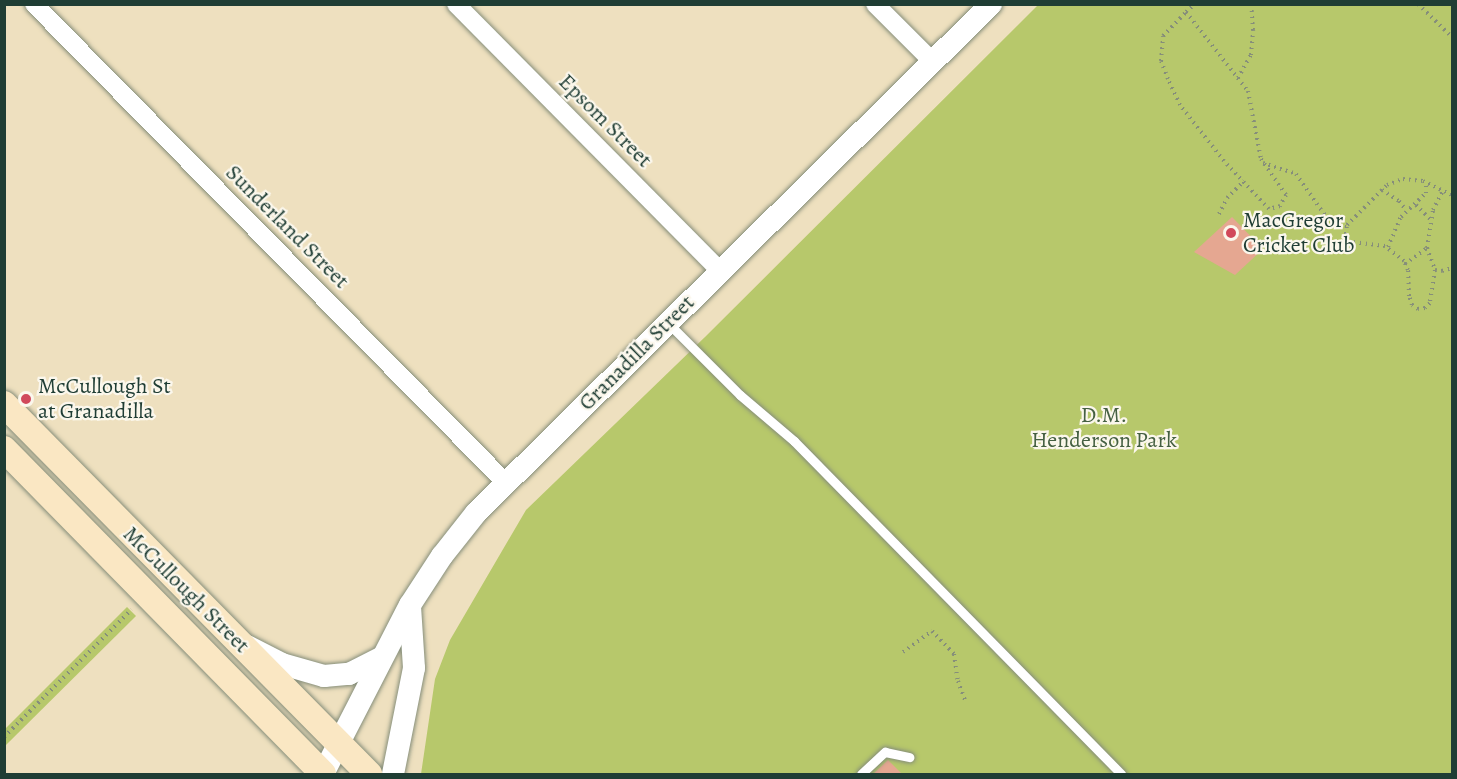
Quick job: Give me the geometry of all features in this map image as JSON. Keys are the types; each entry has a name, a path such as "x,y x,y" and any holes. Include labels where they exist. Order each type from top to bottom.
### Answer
{"main road":[{"name":"McCullough Street","path":"4,404 369,774"},
{"name":"McCullough Street","path":"4,449 323,774"}],"street":[{"name":"Sunderland Street","path":"34,4 506,483"},
{"name":"Epsom Street","path":"456,4 720,271"},
{"path":"875,4 932,62"},
{"name":"Granadilla Street","path":"323,774 410,604 459,533 666,322 991,4"},
{"path":"393,774 414,668 410,604"},
{"path":"236,640 282,664 324,676 349,674 382,657"}],"lane":[{"path":"666,322 740,395 794,441 1121,774"},
{"path":"861,774 885,752 909,757"}],"path":[{"path":"1186,12 1248,91 1263,163 1286,195 1280,206 1269,209 1224,161 1180,105 1161,61 1162,34 1186,12 1195,4"},
{"path":"1238,78 1251,55 1253,30 1251,4"},
{"path":"1418,4 1452,37"},
{"path":"1263,163 1296,174 1324,214 1347,225"},
{"path":"1443,190 1430,220 1427,248 1435,270 1430,303 1425,308 1418,309 1412,305 1409,296 1408,270 1405,264 1388,247 1351,242 1346,234 1347,225 1382,190 1403,179 1426,183 1443,190 1452,195"},
{"path":"1219,214 1227,198 1244,181"},
{"path":"1388,247 1406,210 1416,205 1426,193 1426,183"},
{"path":"1382,190 1399,201 1406,210"},
{"path":"1416,205 1430,220"},
{"path":"1405,264 1427,248"},
{"path":"1435,270 1442,272 1452,268"},
{"path":"4,737 135,607"},
{"path":"903,652 932,631 954,654 958,681 966,703"}],"green space":[{"name":"D.M. Henderson Park","path":"1038,5 1452,5 1452,774 421,774 435,679 450,640 526,510 705,337"},
{"path":"127,607 136,616 5,746 5,729"}],"building":[{"name":"MacGregor Cricket Club","path":"1232,217 1263,249 1235,275 1194,252"},
{"path":"888,760 902,774 873,774"}],"place":[{"name":"MacGregor Cricket Club","path":"1231,233"},
{"name":"McCullough St at Granadilla","path":"26,399"}]}
